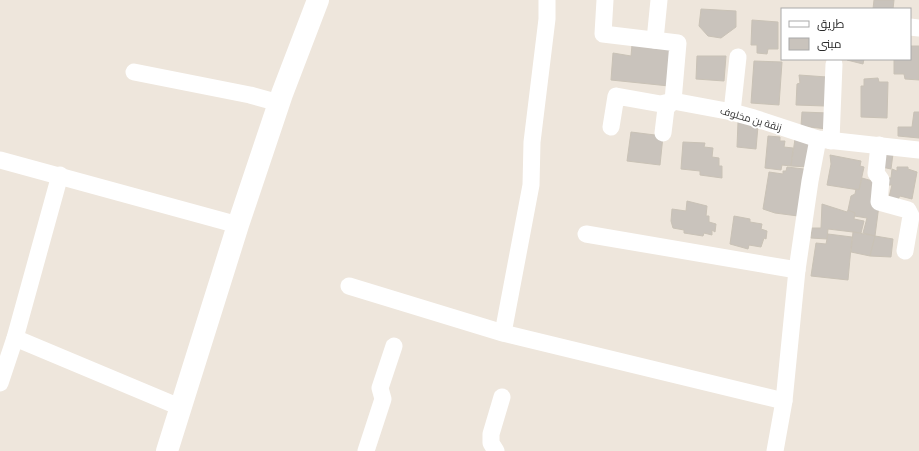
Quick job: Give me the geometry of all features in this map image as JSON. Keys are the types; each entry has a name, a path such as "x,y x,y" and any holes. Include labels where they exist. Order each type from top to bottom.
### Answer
{"street":[{"path":"167,451 182,408 238,225 279,103 318,0"},
{"path":"504,333 531,185 532,142 547,19 547,0"},
{"path":"605,0 603,34 678,43 673,101 666,108 663,133"},
{"path":"655,40 659,0"},
{"path":"732,112 738,57"},
{"path":"775,451 784,401 797,270 810,181 825,140 834,64"},
{"path":"134,72 250,95 279,103"},
{"name":"زنقة بن مخلوف","path":"610,127 616,96 661,104 673,101 732,112 825,140 919,150"},
{"path":"879,145 876,173 881,180 878,202 908,210 911,216 905,251"},
{"path":"0,160 238,225"},
{"path":"0,383 15,338 60,176"},
{"path":"586,234 797,270"},
{"path":"349,286 504,333 784,401"},
{"path":"15,338 182,408"},
{"path":"366,451 383,399 380,388 394,346"},
{"path":"496,451 491,443 490,434 502,397"}],"building":[{"path":"874,0 894,0 893,8 873,8"},
{"path":"701,9 736,11 736,27 721,38 708,36 699,26"},
{"path":"752,20 778,22 778,49 768,49 767,54 757,53 757,45 751,45"},
{"path":"632,45 672,50 669,86 611,80 613,53 631,56"},
{"path":"911,46 919,46 919,80 905,79 904,74 894,74 894,60 911,60"},
{"path":"697,56 726,56 724,81 696,79"},
{"path":"847,60 864,60 863,64"},
{"path":"754,61 782,62 779,105 751,103"},
{"path":"799,75 827,77 825,106 796,105 797,84 800,83"},
{"path":"878,78 879,82 888,82 887,118 861,117 861,86 864,86 864,79"},
{"path":"802,112 828,113 827,129 801,126"},
{"path":"914,112 919,112 919,138 898,136 898,127 912,127"},
{"path":"738,122 758,126 756,149 737,147"},
{"path":"631,132 663,136 660,165 627,161"},
{"path":"768,136 780,137 780,141 785,141 784,147 793,148 791,166 782,165 781,170 765,168"},
{"path":"795,139 813,143 808,167 791,166"},
{"path":"683,142 705,143 704,147 713,148 712,157 719,158 719,166 722,166 722,178 700,175 700,171 681,169"},
{"path":"893,154 891,169 882,167 886,155"},
{"path":"830,155 861,161 860,166 864,167 859,190 827,185 831,164"},
{"path":"787,167 804,169 798,216 775,213 763,209 769,172 783,174 783,171 786,171"},
{"path":"897,167 908,167 908,169 917,172 912,199 900,196 898,199 889,197 892,185 886,185 887,178 891,178 892,169 897,171"},
{"path":"862,178 876,182 879,205 875,236 863,233 867,218 854,216 855,213 848,210 851,196 855,194 856,189 859,190"},
{"path":"687,201 707,206 706,216 709,216 709,222 716,224 715,232 712,230 712,235 704,233 703,236 684,233 684,230 673,228 671,221 672,209 686,211"},
{"path":"822,204 855,213 854,219 864,221 861,233 828,229 827,239 811,238 812,228 821,228"},
{"path":"734,216 750,219 750,222 762,224 761,229 767,231 766,239 764,238 761,247 749,245 748,249 730,244"},
{"path":"853,232 875,236 870,256 851,252"},
{"path":"828,234 852,237 848,280 811,276 816,243 826,244"},
{"path":"875,236 893,239 891,257 870,256"}]}
